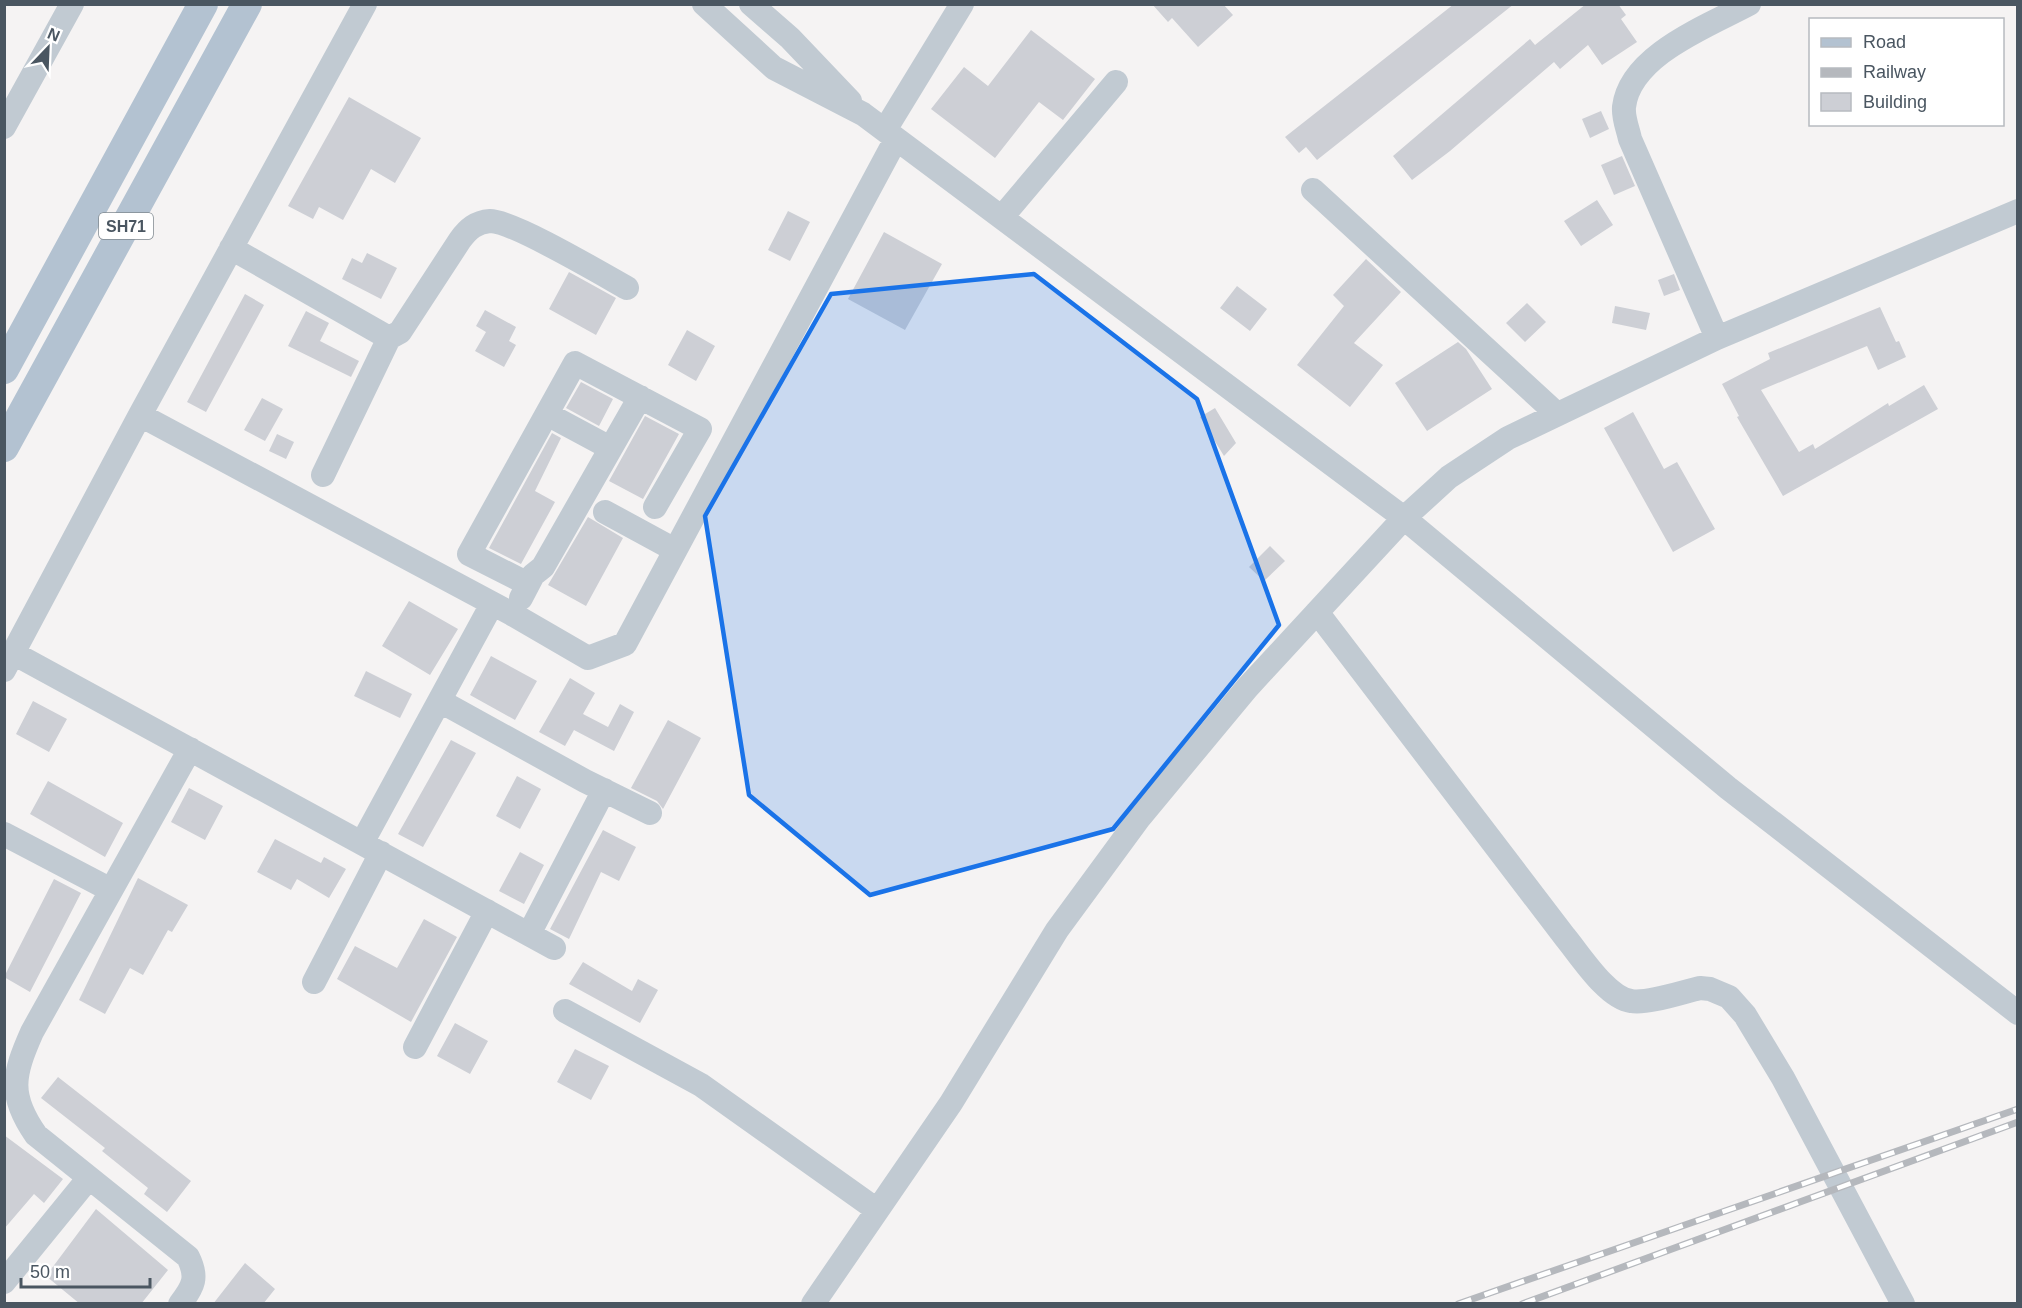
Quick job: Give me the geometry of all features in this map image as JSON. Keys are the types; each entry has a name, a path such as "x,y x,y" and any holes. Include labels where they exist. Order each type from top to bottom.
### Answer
{"main road":[{"name":"SH71","path":"4,369 203,4"},
{"name":"SH71","path":"4,447 247,4"}],"street":[{"path":"4,127 72,4"},
{"path":"365,4 140,415 9,662 190,749 554,948"},
{"path":"704,4 774,68 863,114 1404,518 1728,788 2018,1013"},
{"path":"751,4 790,38 863,114"},
{"path":"140,415 502,609 588,658 625,644 891,134 962,4"},
{"path":"1717,338 1630,139 1624,105 1632,83 1652,59 1749,4"},
{"path":"1002,217 1116,82"},
{"path":"1313,190 1557,414"},
{"path":"813,1304 951,1103 1058,930 1140,817 1247,688 1404,518 1449,477 1508,438 1717,338 2018,211"},
{"path":"323,475 389,338 400,332 469,229 479,223 503,223 627,288"},
{"path":"231,248 389,338"},
{"path":"531,580 469,554 575,363 700,429 655,507"},
{"path":"531,580 532,561 601,443 635,394"},
{"path":"314,982 371,848 440,701 502,609 543,567 635,394"},
{"path":"547,414 601,443"},
{"path":"605,512 675,550"},
{"path":"1317,612 1565,937 1619,998 1632,1002 1700,988 1710,989 1729,997 1744,1015 1783,1078 1903,1304"},
{"path":"440,701 650,813"},
{"path":"180,1304 193,1282 194,1271 188,1257 36,1135 22,1114 15,1081 18,1064 32,1032 190,749"},
{"path":"529,934 604,790"},
{"path":"4,834 111,890"},
{"path":"415,1047 487,911"},
{"path":"565,1011 701,1085 878,1210"},
{"path":"4,1282 88,1179"}],"highlighted area":[{"path":"1034,274 1197,399 1279,625 1113,829 870,895 749,795 705,516 831,294"}],"building":[{"path":"1152,4 1223,4 1233,15 1198,47 1172,18 1168,22"},
{"path":"1454,4 1514,4 1317,160 1306,147 1299,153 1285,137"},
{"path":"1586,4 1618,4 1626,15 1621,19 1637,42 1602,65 1588,45 1560,69 1554,62 1450,151 1412,180 1393,156 1530,39 1535,45"},
{"path":"1031,30 1095,79 1063,120 1039,102 995,158 931,109 964,67 988,86"},
{"path":"349,97 421,138 395,183 371,169 343,220 319,207 313,219 288,206"},
{"path":"1601,111 1609,129 1590,138 1582,119"},
{"path":"1622,156 1635,186 1614,195 1601,165"},
{"path":"1597,200 1613,225 1581,246 1564,221"},
{"path":"788,211 810,222 790,261 768,250"},
{"path":"884,232 942,264 905,330 848,299"},
{"path":"367,253 397,268 381,299 342,279 352,258 362,263"},
{"path":"1366,259 1401,292 1354,343 1383,365 1350,407 1297,365 1344,306 1333,295"},
{"path":"569,272 616,298 596,335 549,309"},
{"path":"1674,274 1680,290 1664,296 1658,280"},
{"path":"1237,286 1267,309 1250,331 1220,308"},
{"path":"245,294 264,305 206,412 187,402"},
{"path":"1527,303 1546,322 1525,342 1506,323"},
{"path":"1615,306 1650,313 1646,330 1612,323"},
{"path":"1880,307 1896,342 1899,341 1906,357 1878,370 1867,346 1761,390 1799,452 1813,444 1815,449 1888,403 1889,406 1924,385 1938,409 1783,496 1737,417 1739,416 1722,384 1770,359 1768,353"},
{"path":"485,310 516,327 509,341 516,345 504,367 475,351 486,332 476,326"},
{"path":"306,311 329,323 320,341 359,361 351,377 288,346"},
{"path":"687,330 715,346 696,381 668,365"},
{"path":"1458,342 1466,349 1492,389 1427,431 1395,383"},
{"path":"581,382 613,399 599,426 566,408"},
{"path":"262,398 283,409 265,441 244,430"},
{"path":"1215,408 1236,443 1224,456 1200,417"},
{"path":"1633,412 1664,469 1677,462 1715,529 1673,552 1604,428"},
{"path":"645,416 679,434 643,499 609,481"},
{"path":"552,433 561,438 535,491 555,502 521,564 489,548"},
{"path":"277,434 294,442 286,459 269,451"},
{"path":"588,517 623,538 586,606 548,585"},
{"path":"1270,546 1285,561 1264,581 1249,567"},
{"path":"409,601 458,629 430,675 382,646"},
{"path":"491,656 537,681 515,720 470,695"},
{"path":"366,671 412,694 400,718 354,696"},
{"path":"570,678 595,693 583,714 608,727 620,704 634,712 614,751 574,730 565,746 539,732"},
{"path":"33,701 67,719 49,752 16,734"},
{"path":"668,720 701,738 663,809 657,801 631,788"},
{"path":"451,740 476,753 423,847 398,834"},
{"path":"517,776 541,789 520,829 496,816"},
{"path":"48,781 123,823 105,857 30,814"},
{"path":"189,788 223,806 205,840 171,822"},
{"path":"603,830 636,847 619,881 601,872 569,939 550,929"},
{"path":"275,839 321,863 324,857 346,869 329,898 297,879 291,890 257,872"},
{"path":"520,852 544,865 524,904 499,891"},
{"path":"138,878 188,905 172,932 168,930 143,975 130,968 105,1014 79,1000"},
{"path":"54,879 81,893 30,992 4,977"},
{"path":"424,919 457,937 411,1022 337,979 355,946 397,968"},
{"path":"583,962 632,991 638,979 658,990 640,1023 569,984"},
{"path":"455,1023 488,1041 470,1074 437,1056"},
{"path":"575,1049 609,1066 591,1100 557,1082"},
{"path":"58,1077 191,1181 167,1212 144,1194 148,1188 102,1151 105,1148 41,1098"},
{"path":"4,1135 63,1179 44,1203 34,1194 4,1229"},
{"path":"96,1209 168,1270 141,1304 80,1304 46,1276"},
{"path":"245,1263 275,1289 263,1304 213,1304"}],"railway":[{"path":"1458,1304 2018,1109"},
{"path":"1522,1304 2018,1122"}]}
